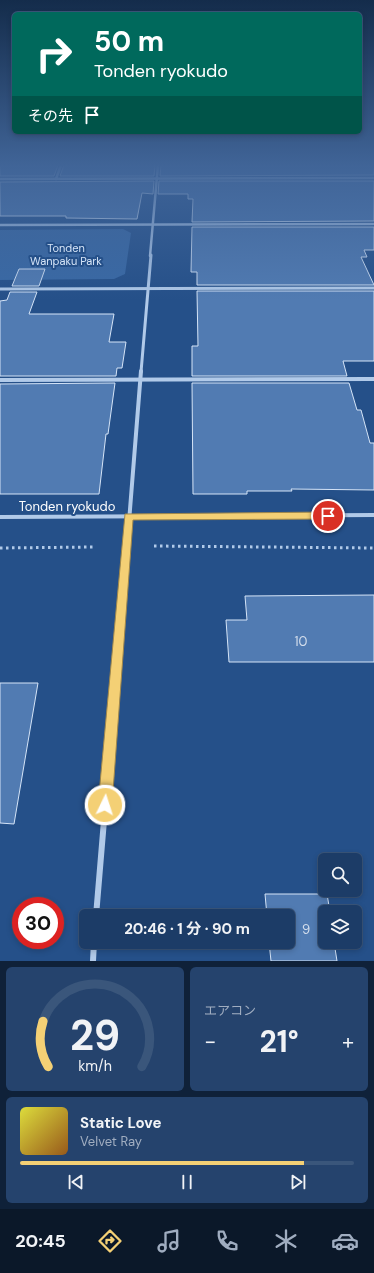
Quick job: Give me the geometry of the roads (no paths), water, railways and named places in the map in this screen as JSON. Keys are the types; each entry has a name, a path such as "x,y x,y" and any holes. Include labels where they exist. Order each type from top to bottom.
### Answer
{"street":[{"path":"97,909 154,210"},
{"path":"0,224 374,224"},
{"path":"0,289 374,288"},
{"path":"0,380 374,379"},
{"name":"Tonden ryokudo","path":"0,517 374,515"},
{"path":"93,961 94,949"}],"park label":[{"name":"Tonden Wanpaku Park","path":"66,254"}]}
